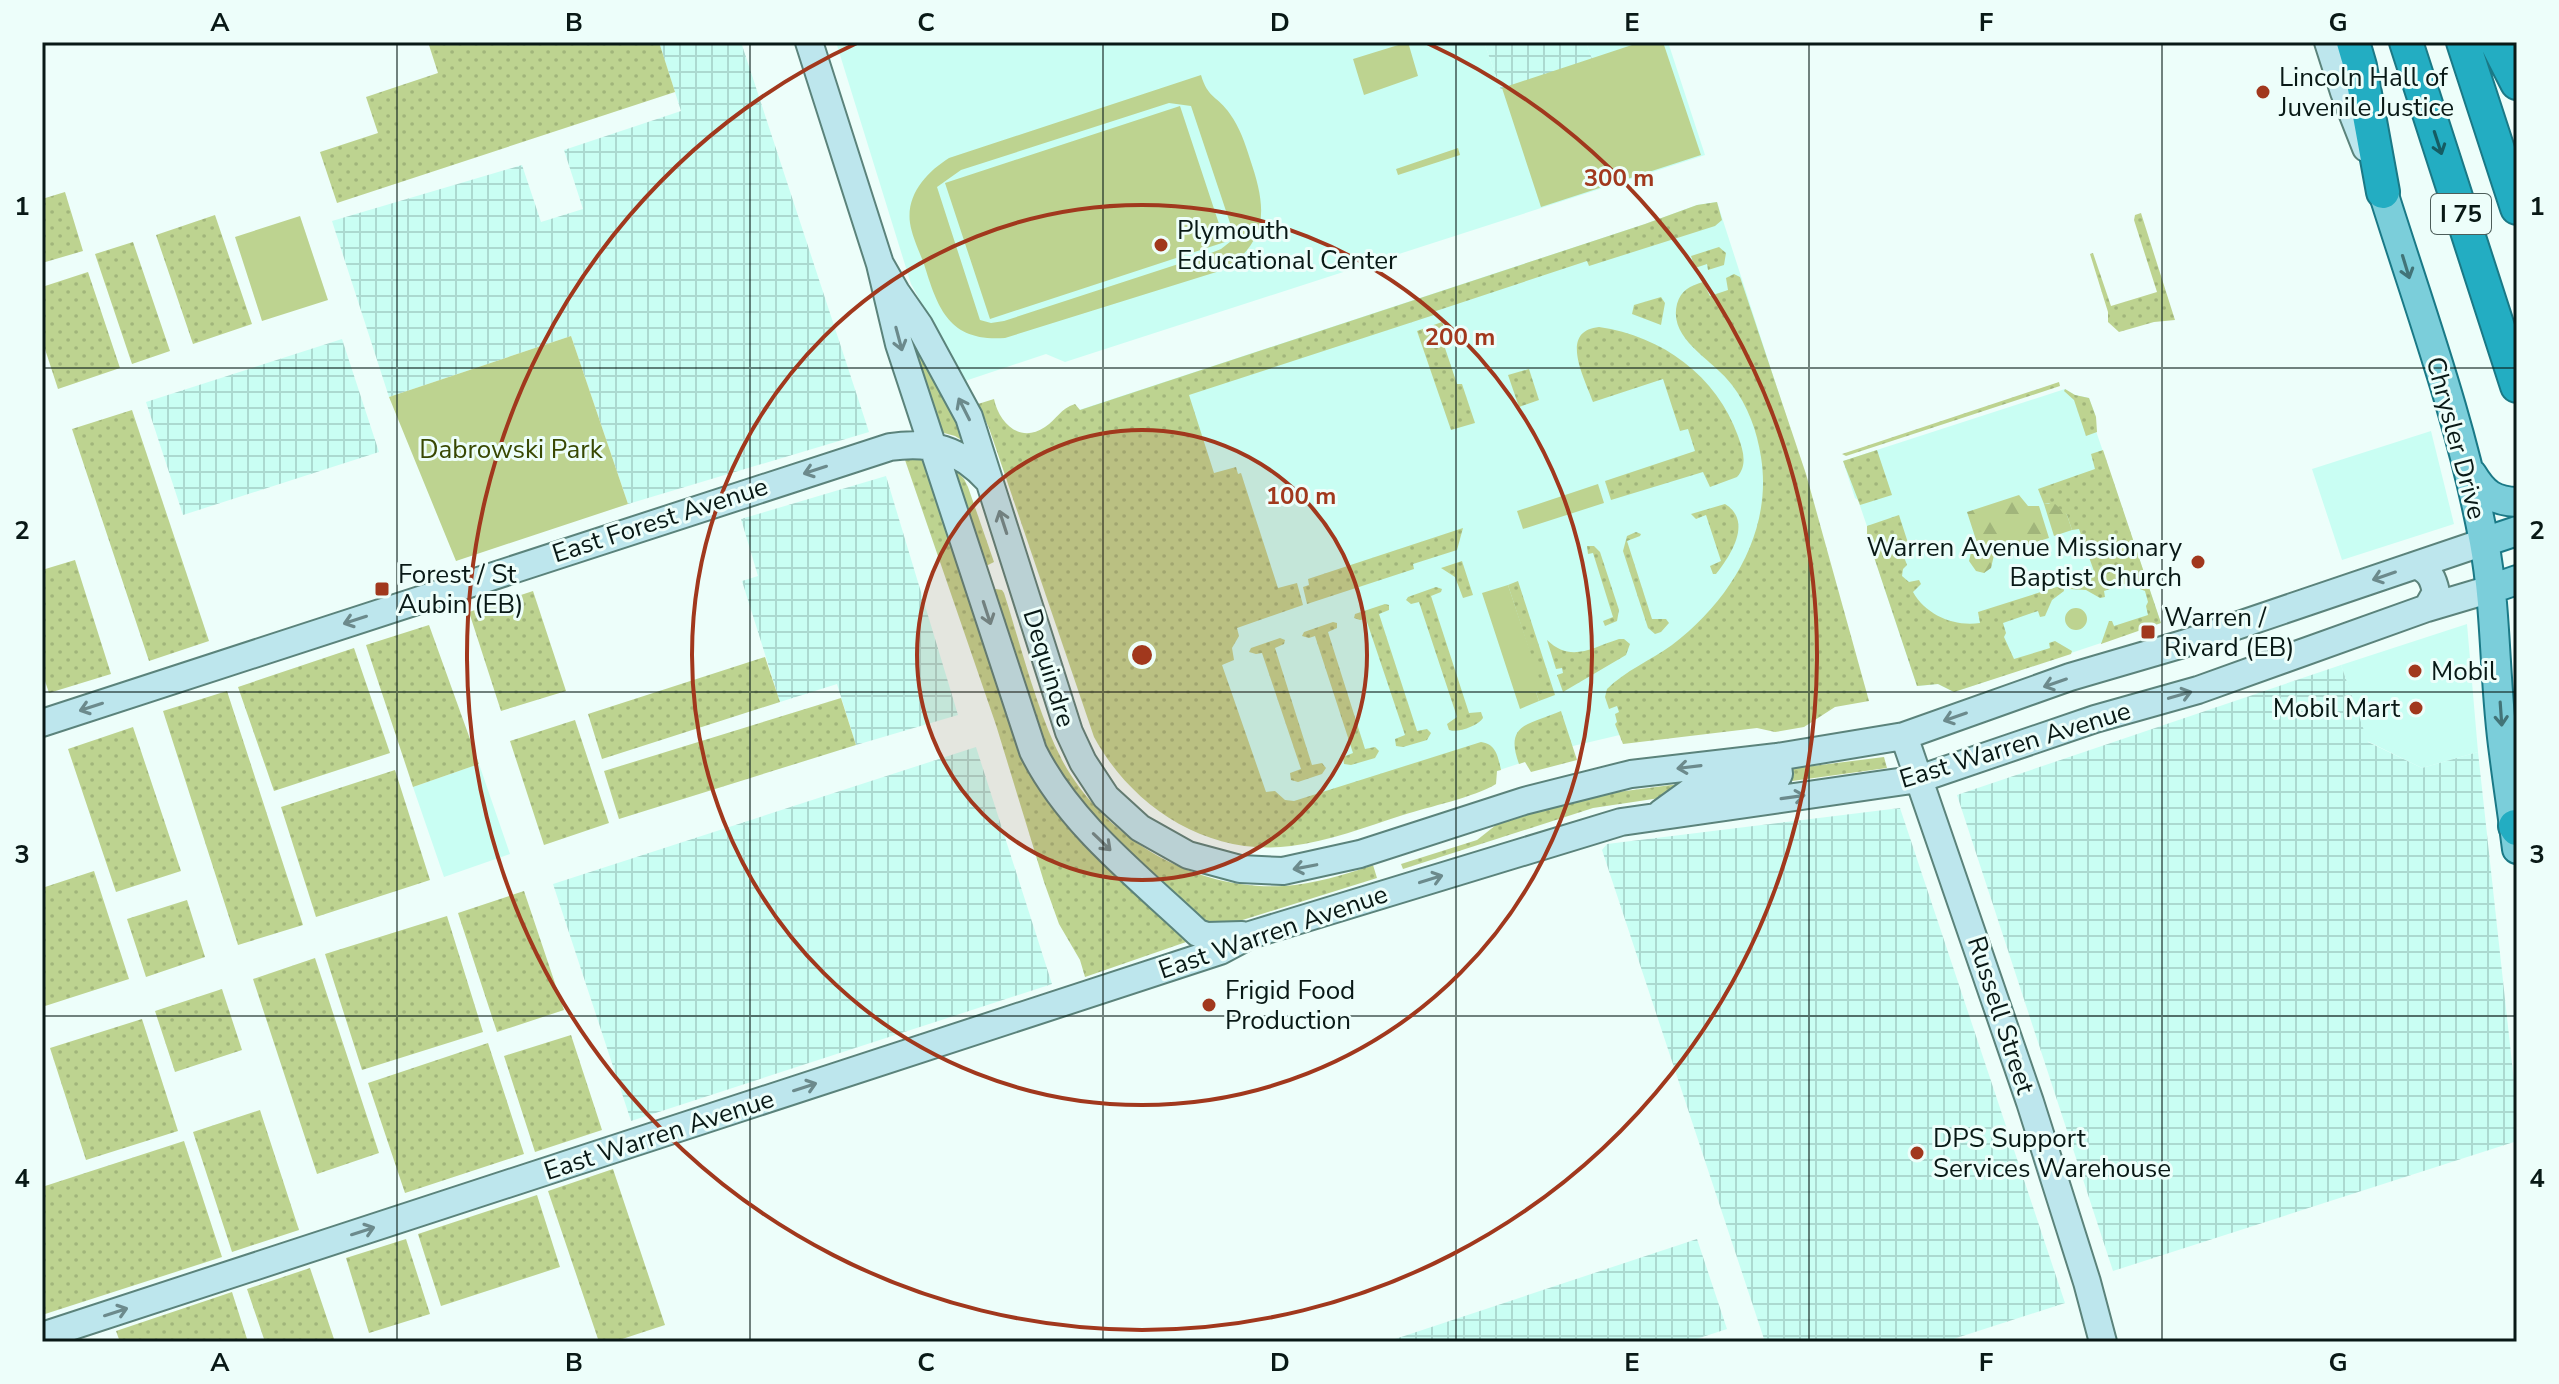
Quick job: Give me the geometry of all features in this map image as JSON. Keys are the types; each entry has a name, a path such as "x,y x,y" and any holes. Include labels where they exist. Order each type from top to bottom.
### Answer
{"highway":[{"path":"2353,42 2383,192"},
{"name":"I 75","path":"2406,42 2517,386"},
{"name":"I 75","path":"2463,42 2517,208"},
{"path":"2496,42 2517,83"}],"main road":[{"name":"Dequindre","path":"809,42 880,264 899,344 1033,751 1058,794 1090,831 1198,933 1207,936 1250,935"},
{"name":"Chrysler Drive","path":"2328,42 2383,192 2465,463 2484,542 2504,584 2495,637 2504,754 2516,835"},
{"name":"Dequindre","path":"880,264 919,325 969,417 1069,732 1083,762 1106,797 1140,828 1188,855 1240,869 1283,871 1380,848"},
{"name":"East Forest Avenue","path":"42,723 890,447 933,445 960,455 990,482"},
{"path":"2465,463 2481,489 2494,500 2516,502"},
{"name":"East Warren Avenue","path":"1380,848 1488,812 1631,774 1777,757 1904,736 2070,677 2153,653 2517,531"},
{"path":"2417,565 2428,571 2433,579 2436,592 2427,608"},
{"path":"977,581 1018,568"},
{"name":"East Warren Avenue","path":"42,1336 1220,951 1250,935 1581,832 1658,815 1919,779 2095,719 2198,690 2427,608 2504,584"},
{"path":"2495,637 2502,623 2517,612"},
{"path":"2095,719 2087,700 2092,679 2153,653"},
{"name":"Russell Street","path":"1904,736 2030,1102 2103,1342"},
{"path":"1658,815 1690,792 1776,779 1779,774 1777,757"},
{"path":"1397,889 1390,864 1397,854 1472,833 1488,812"}],"shaded area":[{"path":"659,42 741,42 869,432 628,504 571,336 389,397 332,221 522,165 541,222 583,209 564,150 681,111"},
{"name":"Plymouth Educational Center","path":"836,42 1484,42 1501,90 1592,59 1586,42 1668,42 1705,155 1065,362 1046,354 965,381 911,284"},
{"path":"1484,42 1586,42 1592,59 1501,90"},
{"path":"1717,202 1791,431 1845,682 1573,746 1334,824 1276,834 1079,410 1697,205"},
{"path":"342,339 379,452 183,515 146,402"},
{"path":"2065,389 2089,398 2096,417 2095,428 2161,623 1954,692 1938,684 1917,686 1867,536 1869,532 1843,461"},
{"path":"2431,431 2454,524 2342,560 2312,469"},
{"path":"886,476 958,715 856,745 837,684 780,702 742,581 758,576 741,519"},
{"path":"2467,624 2478,752 2422,768 2367,741 2341,665"},
{"path":"2341,665 2368,742 2422,768 2478,752 2517,1109 2517,1141 2113,1271 1957,795"},
{"path":"976,747 1052,984 631,1121 553,884"},
{"path":"479,764 510,854 444,877 413,787"},
{"path":"1900,808 2065,1303 1944,1342 1765,1342 1602,850 1607,844"},
{"path":"1697,1239 1727,1329 1687,1342 1386,1342"}],"green space":[{"path":"428,42 659,42 675,92 337,203 320,152 378,133 366,97 438,73"},
{"path":"1408,42 1418,76 1364,95 1353,59"},
{"path":"1641,42 1663,42 1701,155 1541,207 1502,88"},
{"path":"1201,75 1207,89 1226,108 1242,136 1259,192 1260,220 1251,245 1226,269 1005,338 986,338 958,328 941,308 911,228 911,203 915,193 926,177 949,158","holes":["1169,103 1191,106 1235,238 1221,249 1206,255 1004,321 991,323 980,320 937,187 961,170"]},
{"path":"1180,106 1225,242 990,319 945,183"},
{"path":"1458,148 1460,155 1398,175 1396,169"},
{"path":"65,192 83,251 42,263 42,199"},
{"path":"1717,202 1722,220 1715,226 1589,266 1587,261 1189,395 1214,473 1236,467 1238,474 1241,473 1278,588 1297,583 1303,605 1237,628 1239,636 1232,648 1234,660 1222,665 1266,792 1275,791 1285,800 1294,801 1481,742 1490,745 1497,756 1501,770 1497,771 1496,784 1464,797 1333,837 1291,846 1260,847 1202,835 1151,805 1129,785 1094,737 989,428 978,404 994,399 1001,416 1012,428 1019,432 1036,432 1075,404 1080,410 1697,205"},
{"path":"2141,213 2175,320 2154,322 2119,332 2108,322 2108,312 2090,254 2093,253 2111,306 2157,292 2134,220 2135,215"},
{"path":"215,215 252,324 193,344 156,235"},
{"path":"300,216 328,300 262,321 235,237"},
{"path":"133,242 170,351 132,364 95,254"},
{"path":"1719,247 1726,253 1724,265 1708,270 1707,264 1695,268 1691,256"},
{"path":"88,272 120,368 58,389 42,340 42,287"},
{"path":"1734,274 1740,277 1806,474 1869,701 1835,707 1804,727 1775,732 1757,728 1623,744 1615,724 1615,714 1619,712 1617,706 1609,709 1605,697 1607,689 1672,645 1712,608 1743,563 1760,512 1763,485 1761,457 1747,410 1732,385 1685,339 1676,317 1677,304 1687,289 1703,282 1710,296 1728,290 1726,278"},
{"path":"1661,297 1665,303 1661,325 1632,314 1634,305"},
{"path":"902,319 954,407 968,444 937,431"},
{"path":"1442,322 1446,334 1441,336 1457,384 1462,384 1475,423 1451,430 1417,331"},
{"path":"1599,327 1644,339 1684,362 1701,378 1729,414 1738,436 1743,462 1737,477 1710,487 1703,472 1611,500 1605,481 1695,451 1688,429 1680,431 1663,379 1593,402 1581,369 1577,346 1587,330"},
{"name":"Dabrowski Park","path":"571,336 628,504 456,561 389,397"},
{"path":"1529,369 1539,400 1519,407 1508,375"},
{"path":"2059,382 2060,386 1846,456 1842,454"},
{"path":"2065,389 2089,398 2096,417 2097,432 2086,436 2074,400"},
{"path":"132,410 209,641 149,661 72,429"},
{"path":"1877,450 1892,495 1860,505 1843,461"},
{"path":"2103,450 2161,623 2101,644 2109,621 2114,626 2148,615 2145,591 2140,589 2137,580 2104,591 2105,597 2100,598 2086,590 2069,589 2067,583 2095,574 2079,529 2072,530 2067,515 2049,503 2044,504 2038,489 2095,469 2091,454"},
{"path":"917,457 928,459 1015,722 1189,941 1085,977 1080,960 1059,924 1044,882 996,725 905,460"},
{"path":"952,466 968,487 994,562 982,568"},
{"path":"1598,484 1604,503 1523,529 1517,511"},
{"path":"2019,495 2028,506 2039,506 2049,538 1994,555 1991,568 1984,573 1976,571 1969,561 1971,553 1978,546 1967,512"},
{"path":"2054,503 2067,515 2072,530 2054,536 2044,504"},
{"path":"1725,504 1738,519 1737,538 1728,557 1713,574 1710,566 1721,561 1706,515 1696,519 1691,514"},
{"path":"1899,515 1909,546 1901,549 1907,565 1902,576 1909,582 1919,580 1921,584 1913,592 1925,607 1951,621 1980,623 1978,612 2063,585 2064,591 2052,600 2045,616 2040,617 2038,611 2003,623 2004,637 2014,659 2050,648 2049,643 2055,641 2072,651 2071,654 1954,692 1938,684 1917,686 1867,536 1867,526"},
{"path":"1463,528 1457,550 1413,564 1414,569 1307,604 1303,587 1309,585 1308,579"},
{"path":"1636,532 1640,536 1627,541 1652,619 1666,619 1669,623 1655,634 1648,628 1623,551 1627,536"},
{"path":"1587,546 1594,546 1600,552 1619,610 1617,621 1605,626 1603,621 1613,617 1593,553 1588,554"},
{"path":"75,560 111,674 49,693 42,672 42,570"},
{"path":"1462,561 1473,595 1463,598 1455,577 1441,568"},
{"path":"1518,581 1555,695 1539,701 1536,692 1542,690 1508,585"},
{"path":"1508,585 1543,690 1536,692 1539,701 1520,709 1482,593"},
{"path":"1436,587 1442,589 1441,592 1431,596 1469,713 1481,712 1483,718 1457,731 1449,730 1447,724 1457,717 1419,602 1411,604 1406,600"},
{"path":"992,590 1004,593 1037,700 1062,760 1102,814 1127,836 1155,854 1217,880 1284,886 1340,876 1373,865 1377,878 1217,928 1209,927 1088,819 1046,757"},
{"path":"533,591 566,691 501,711 469,612"},
{"path":"1389,605 1389,610 1379,614 1417,731 1427,729 1431,733 1427,740 1403,747 1396,746 1395,739 1405,735 1366,619 1354,618 1355,614"},
{"path":"2076,608 2084,611 2087,619 2084,627 2076,630 2068,627 2065,619 2068,611"},
{"path":"1337,623 1337,628 1328,632 1365,749 1375,747 1379,751 1375,758 1351,765 1344,764 1343,757 1353,753 1315,636 1302,636 1304,632"},
{"path":"429,625 479,764 413,787 366,645"},
{"path":"1280,638 1285,640 1284,644 1275,648 1312,765 1322,763 1326,768 1322,774 1298,782 1291,780 1290,773 1301,769 1262,653 1249,652 1251,648"},
{"path":"1619,639 1630,644 1626,655 1563,692 1557,675 1563,673 1562,668 1556,669 1547,640 1564,651 1582,652"},
{"path":"354,648 390,753 274,791 238,687"},
{"path":"765,657 780,702 602,759 588,714"},
{"path":"227,691 303,925 238,945 163,711"},
{"path":"841,698 856,745 619,819 604,771"},
{"path":"1561,711 1577,760 1531,772 1525,762 1519,764 1515,751 1517,733 1530,723"},
{"path":"575,720 609,823 544,845 510,741"},
{"path":"133,727 181,871 116,892 68,749"},
{"path":"1884,757 1887,768 1792,781 1789,769"},
{"path":"395,770 430,880 316,917 281,807"},
{"path":"1763,773 1660,798 1593,808 1403,869 1401,864 1477,840 1496,825 1587,796"},
{"path":"94,871 129,979 42,1007 42,888"},
{"path":"524,891 564,1010 497,1032 458,913"},
{"path":"187,900 205,957 146,977 127,919"},
{"path":"447,916 483,1032 362,1070 325,954"},
{"path":"315,958 379,1153 317,1174 253,979"},
{"path":"222,989 242,1050 175,1072 155,1011"},
{"path":"142,1019 178,1131 86,1160 50,1048"},
{"path":"571,1035 602,1130 535,1152 504,1056"},
{"path":"488,1043 524,1154 405,1193 368,1083"},
{"path":"260,1110 299,1230 232,1252 193,1132"},
{"path":"184,1141 222,1257 42,1315 42,1187"},
{"path":"613,1169 665,1325 613,1342 599,1342 548,1191"},
{"path":"537,1195 560,1267 441,1306 418,1234"},
{"path":"406,1239 430,1314 369,1333 346,1258"},
{"path":"310,1268 335,1342 265,1342 247,1289"},
{"path":"232,1292 248,1342 120,1342 116,1331"}],"place":[{"name":"Lincoln Hall of Juvenile Justice","path":"2263,92"},
{"name":"Plymouth Educational Center","path":"1161,245"},
{"name":"Warren Avenue Missionary Baptist Church","path":"2198,562"},
{"name":"Forest / St Aubin (EB)","path":"382,589"},
{"name":"Warren / Rivard (EB)","path":"2148,632"},
{"name":"Mobil","path":"2415,671"},
{"name":"Mobil Mart","path":"2416,708"},
{"name":"Frigid Food Production","path":"1209,1005"},
{"name":"DPS Support Services Warehouse","path":"1917,1153"}]}
